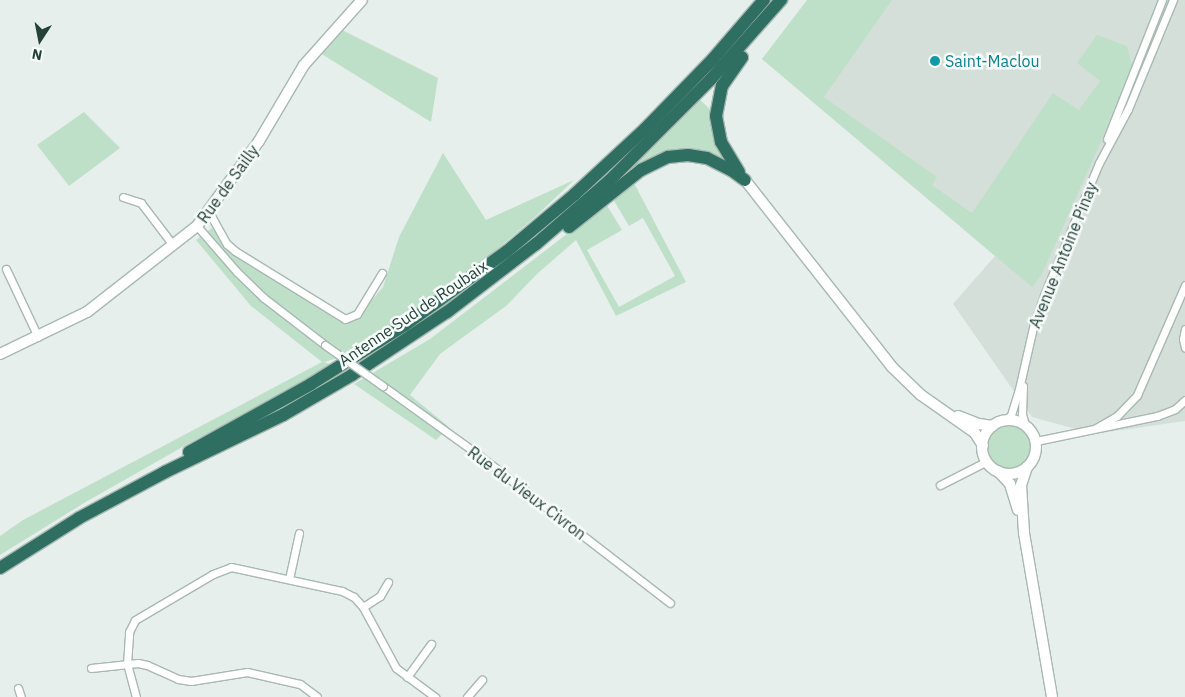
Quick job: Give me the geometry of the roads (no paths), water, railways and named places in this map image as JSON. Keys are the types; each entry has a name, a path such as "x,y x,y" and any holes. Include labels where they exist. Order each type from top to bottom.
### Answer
{"highway":[{"name":"Antenne Sud de Roubaix","path":"0,559 68,516 306,387 405,325 447,296 515,245 599,173 685,89 764,0"},
{"name":"Antenne Sud de Roubaix","path":"0,568 86,514 165,472 275,420 333,386 434,321 523,254 585,202 644,148 712,79 781,0"},
{"path":"745,180 726,151 719,135 716,116 719,97 731,71 790,0"},
{"path":"523,254 552,240 641,170 661,159 681,155 707,158 731,170 745,180"}],"main road":[{"name":"Rue de Sailly","path":"0,354 86,312 197,226 259,142 304,65 362,0"},
{"path":"745,180 892,367 914,390 975,433 983,446 987,461 1011,486 1024,533 1052,697"},
{"path":"945,412 979,424 993,426"},
{"path":"983,446 985,436 993,426 1006,420 1015,420 1025,425 1036,441 1035,455 1027,467 1021,485 1024,533"},
{"path":"998,471 1013,473 1027,467"}],"street":[{"name":"Avenue Antoine Pinay","path":"1006,420 1012,412 1023,376 1037,314 1099,163 1120,103 1162,0"},
{"name":"Avenue Antoine Pinay","path":"1099,163 1128,109 1173,0"},
{"path":"1143,47 1152,50"},
{"path":"123,197 141,204 173,245"},
{"path":"209,212 227,244 235,251 344,319 357,314 382,274"},
{"name":"Rue du Vieux Civron","path":"197,226 237,272 264,298 325,345 487,461 670,604"},
{"path":"6,269 38,337"},
{"path":"1096,428 1116,416 1137,395 1185,285"},
{"path":"1185,329 1183,339 1185,348"},
{"name":"Avenue Antoine Pinay","path":"1023,376 1022,414 1025,425"},
{"path":"1036,441 1158,416 1175,409 1185,400"},
{"path":"940,485 987,461"},
{"path":"289,579 299,533"},
{"path":"136,697 127,664 128,632 134,620 220,569 238,568 342,591 354,597 363,606 393,662 407,677 435,697"},
{"path":"363,606 380,596 388,582"},
{"path":"407,677 432,644"},
{"path":"91,668 127,664 147,665 185,681 246,672 300,684 317,697"},
{"path":"467,697 482,680"},
{"path":"18,688 21,697"}],"place":[{"name":"Saint-Maclou","path":"935,61"}]}
